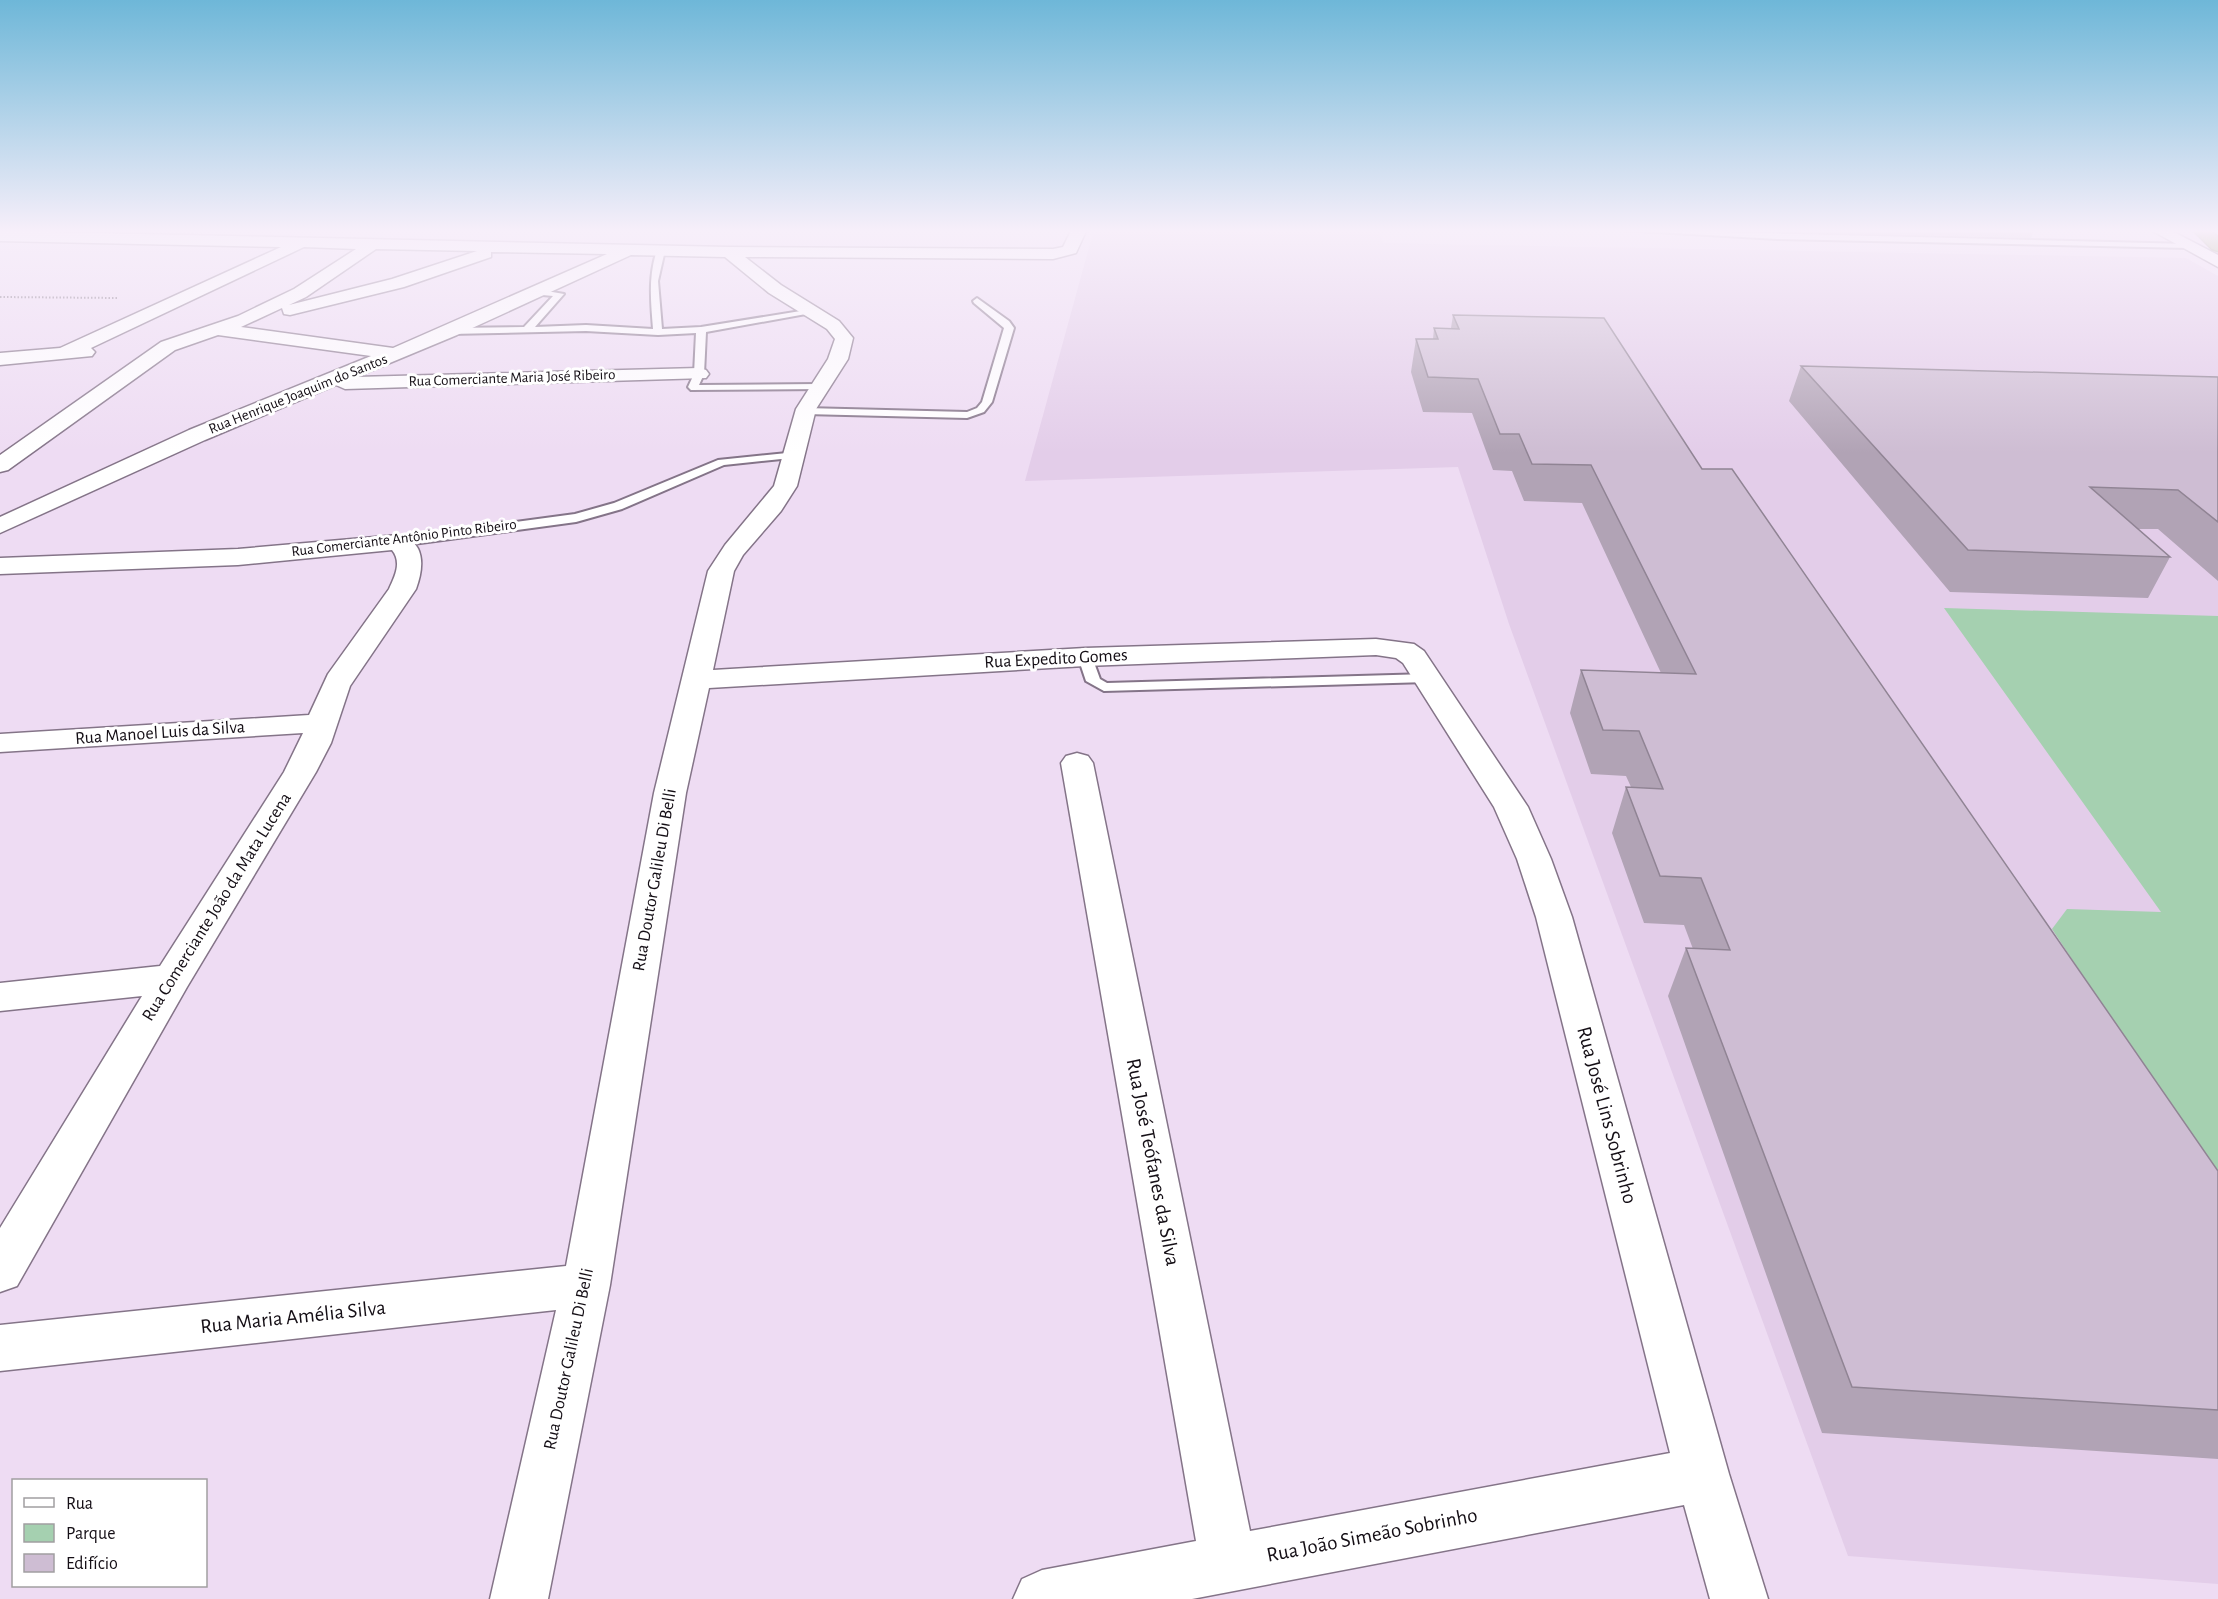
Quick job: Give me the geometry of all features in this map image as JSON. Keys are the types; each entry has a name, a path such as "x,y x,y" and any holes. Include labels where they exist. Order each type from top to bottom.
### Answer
{"street":[{"path":"63,354 174,304"},
{"path":"244,320 278,304"},
{"path":"0,359 168,346 244,320 312,304"},
{"name":"Rua Henrique Joaquim do Santos","path":"0,526 197,435 326,384 510,304"},
{"name":"Rua Doutor Galileu Di Belli","path":"519,1599 585,1285 670,793 721,571 730,553 780,496 792,474 798,431 812,399 842,356 844,338 833,325 799,304"},
{"path":"216,329 396,354"},
{"path":"0,465 168,346"},
{"name":"Rua Comerciante Maria José Ribeiro","path":"326,384 508,377 699,374"},
{"name":"Rua Comerciante Antônio Pinto Ribeiro","path":"0,566 238,557 398,542"},
{"name":"Rua Comerciante João da Mata Lucena","path":"0,1270 172,979 300,772 315,743 327,700 339,678 370,638 407,579 411,562 407,550 398,542"},
{"name":"Rua Expedito Gomes","path":"696,680 1085,657 1376,647 1404,650 1421,668"},
{"name":"Rua José Lins Sobrinho","path":"1421,668 1511,807 1534,859 1554,917 1702,1474 1739,1599"},
{"name":"Rua Manoel Luis da Silva","path":"0,743 321,723"},
{"name":"Rua José Teófanes da Silva","path":"1077,763 1228,1562"},
{"path":"0,997 172,979"},
{"name":"Rua Maria Amélia Silva","path":"0,1348 585,1285"},
{"name":"Rua João Simeão Sobrinho","path":"1042,1599 1702,1474"}],"lane":[{"path":"527,330 551,304"},
{"path":"655,304 658,332"},
{"path":"701,330 699,374 693,387 695,388 967,416 980,411 989,399 1002,341 1009,328 1006,323 980,304"},
{"path":"450,331 586,328 658,332 701,330 813,312"},
{"name":"Rua Comerciante Antônio Pinto Ribeiro","path":"398,542 576,518 618,506 711,465 796,455"}],"shaded area":[{"path":"1074,304 2218,304 2218,1584 1848,1556 1509,624 1458,467 1025,481"}],"green space":[{"path":"1944,608 2218,616 2218,1181 2052,929 2067,909 2161,912"}],"building":[{"path":"1453,315 1604,318 1702,469 1732,469 2218,1171 2218,1410 1852,1387 1686,948 1730,950 1701,878 1660,876 1626,787 1663,789 1639,731 1603,730 1581,670 1696,674 1591,465 1532,464 1519,434 1500,434 1478,379 1428,377 1416,339 1438,339 1434,328 1459,329"},
{"path":"1801,366 2218,377 2218,522 2178,490 2090,487 2170,557 1968,550"}]}
